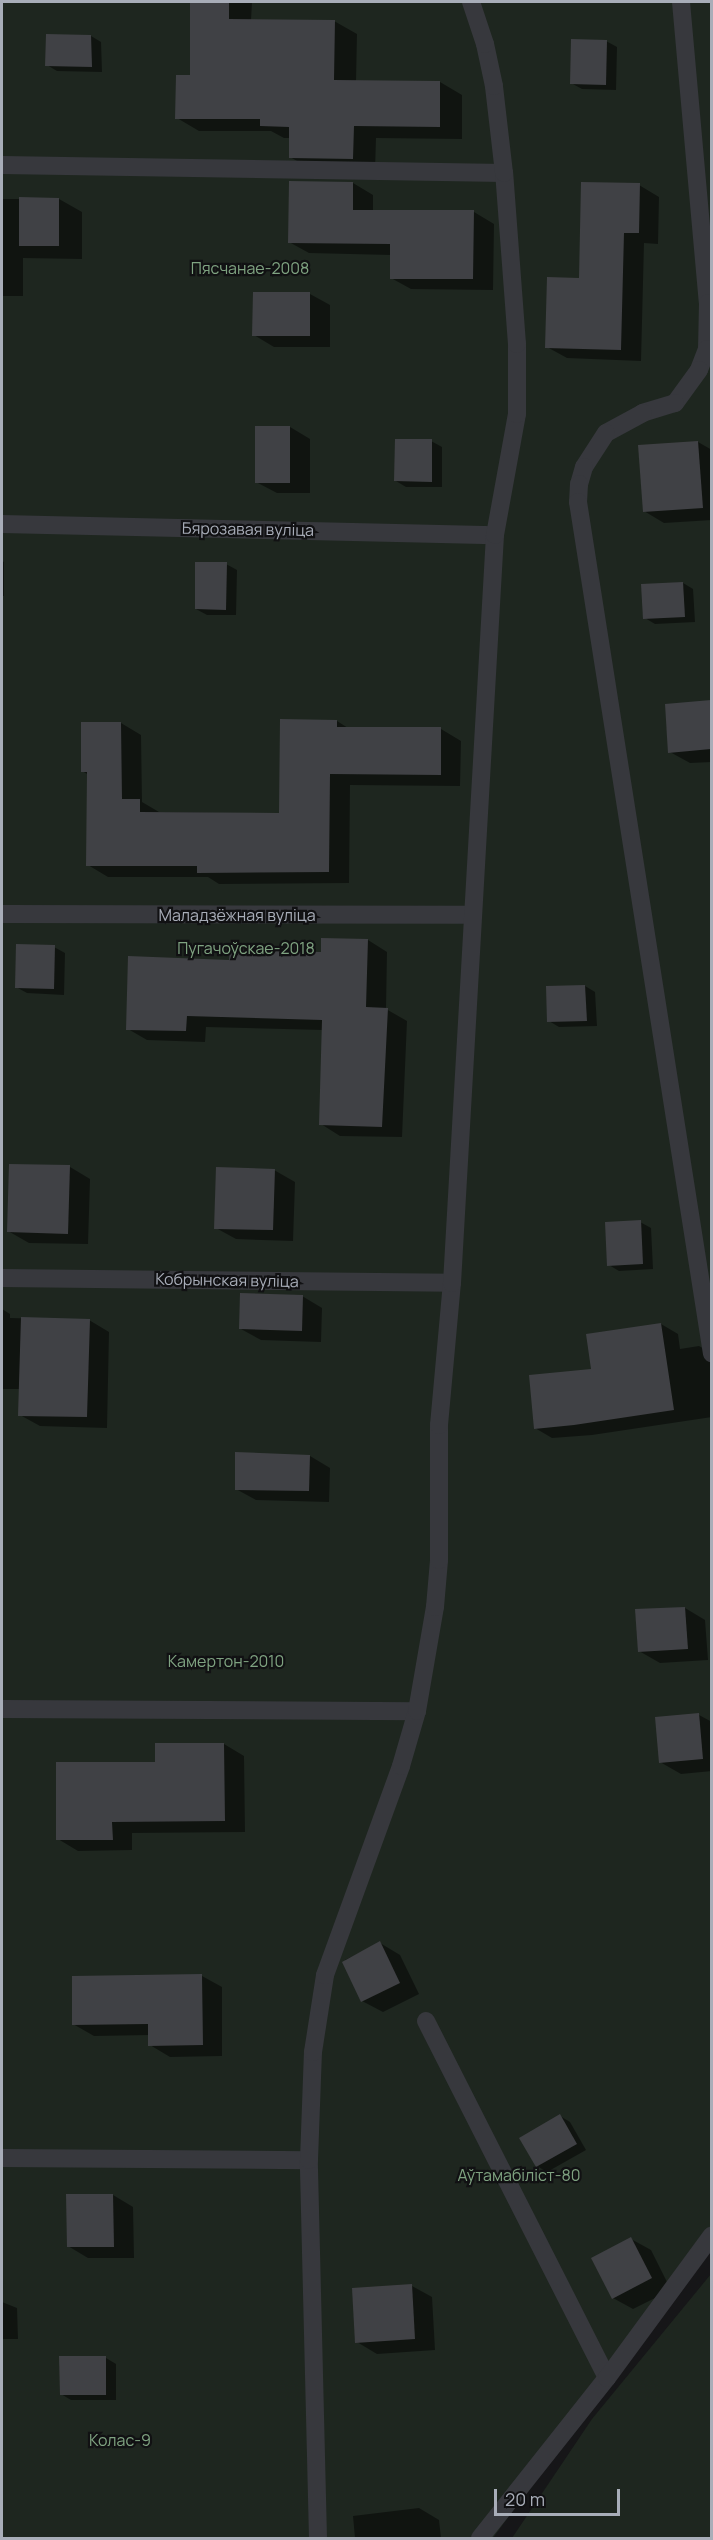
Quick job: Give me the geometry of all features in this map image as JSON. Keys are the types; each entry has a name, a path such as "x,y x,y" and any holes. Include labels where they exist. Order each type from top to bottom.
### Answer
{"lane":[{"path":"318,2538 309,2160 313,2052 325,1975 402,1767 417,1712 435,1608 439,1560 439,1425 452,1282 495,535 513,446 518,382 504,172 494,87 485,44 471,2"},
{"path":"681,2 708,303 707,349 699,370 675,403 633,417 606,434 593,450 584,468 578,502 711,1354"},
{"path":"2,165 504,172"},
{"name":"Бярозавая вуліца","path":"2,524 495,535"},
{"name":"Маладзёжная вуліца","path":"2,914 472,915"},
{"name":"Кобрынская вуліца","path":"2,1278 452,1282"},
{"path":"2,1709 417,1712"},
{"path":"426,2021 607,2378"},
{"path":"2,2158 309,2160"},
{"path":"480,2538 607,2378 711,2235"}],"green space":[{"path":"2,2 711,2 711,2240 493,2538 2,2538"},
{"path":"711,2274 711,2538 512,2538 592,2419"}],"building":[{"path":"190,2 229,2 229,19 335,20 334,80 440,81 440,127 354,126 353,159 289,158 289,127 260,126 260,119 175,119 176,75 190,75"},
{"path":"46,34 91,35 92,67 45,66"},
{"path":"571,39 607,40 606,85 570,84"},
{"path":"289,181 353,182 353,210 474,210 473,279 390,279 390,244 288,243"},
{"path":"581,182 640,183 639,233 624,233 621,350 545,348 547,277 579,278"},
{"path":"19,197 59,198 59,246 19,246"},
{"path":"253,292 310,292 310,336 252,336"},
{"path":"255,426 290,426 290,483 255,483"},
{"path":"395,439 432,439 432,482 394,481"},
{"path":"698,441 703,508 643,512 638,445"},
{"path":"195,562 227,562 226,610 195,609"},
{"path":"683,582 685,617 643,619 641,584"},
{"path":"711,700 711,749 668,753 665,704"},
{"path":"280,719 337,720 337,727 441,727 441,775 330,774 329,872 197,873 197,866 86,866 87,772 81,772 81,722 121,722 122,799 140,799 140,812 279,813"},
{"path":"321,938 368,939 366,1007 388,1008 382,1127 319,1125 322,1020 187,1016 186,1031 126,1030 128,956 229,960 230,950 321,952"},
{"path":"16,944 55,945 54,989 15,988"},
{"path":"585,985 587,1021 547,1022 546,986"},
{"path":"9,1164 70,1165 68,1234 7,1232"},
{"path":"216,1167 275,1169 273,1230 214,1229"},
{"path":"641,1220 643,1264 607,1266 605,1222"},
{"path":"240,1293 303,1295 302,1331 239,1329"},
{"path":"21,1317 90,1319 87,1417 18,1416"},
{"path":"661,1323 674,1410 534,1429 529,1375 591,1369 586,1334"},
{"path":"235,1452 310,1455 309,1491 235,1490"},
{"path":"685,1607 688,1649 638,1652 635,1609"},
{"path":"699,1713 703,1759 659,1763 655,1717"},
{"path":"155,1743 224,1743 225,1821 112,1822 113,1840 56,1840 56,1762 155,1762"},
{"path":"380,1941 400,1983 361,2002 342,1962"},
{"path":"202,1974 203,2045 148,2046 148,2024 72,2025 72,1976"},
{"path":"560,2114 577,2144 536,2167 519,2138"},
{"path":"66,2194 113,2194 114,2247 67,2247"},
{"path":"631,2237 652,2278 612,2299 591,2258"},
{"path":"412,2284 415,2339 355,2343 352,2288"},
{"path":"59,2356 106,2356 106,2395 60,2395"}],"park label":[{"name":"Пясчанае-2008","path":"250,268"},
{"name":"Пугачоўскае-2018","path":"246,948"},
{"name":"Камертон-2010","path":"226,1661"},
{"name":"Аўтамабіліст-80","path":"519,2175"},
{"name":"Колас-9","path":"120,2440"}]}
